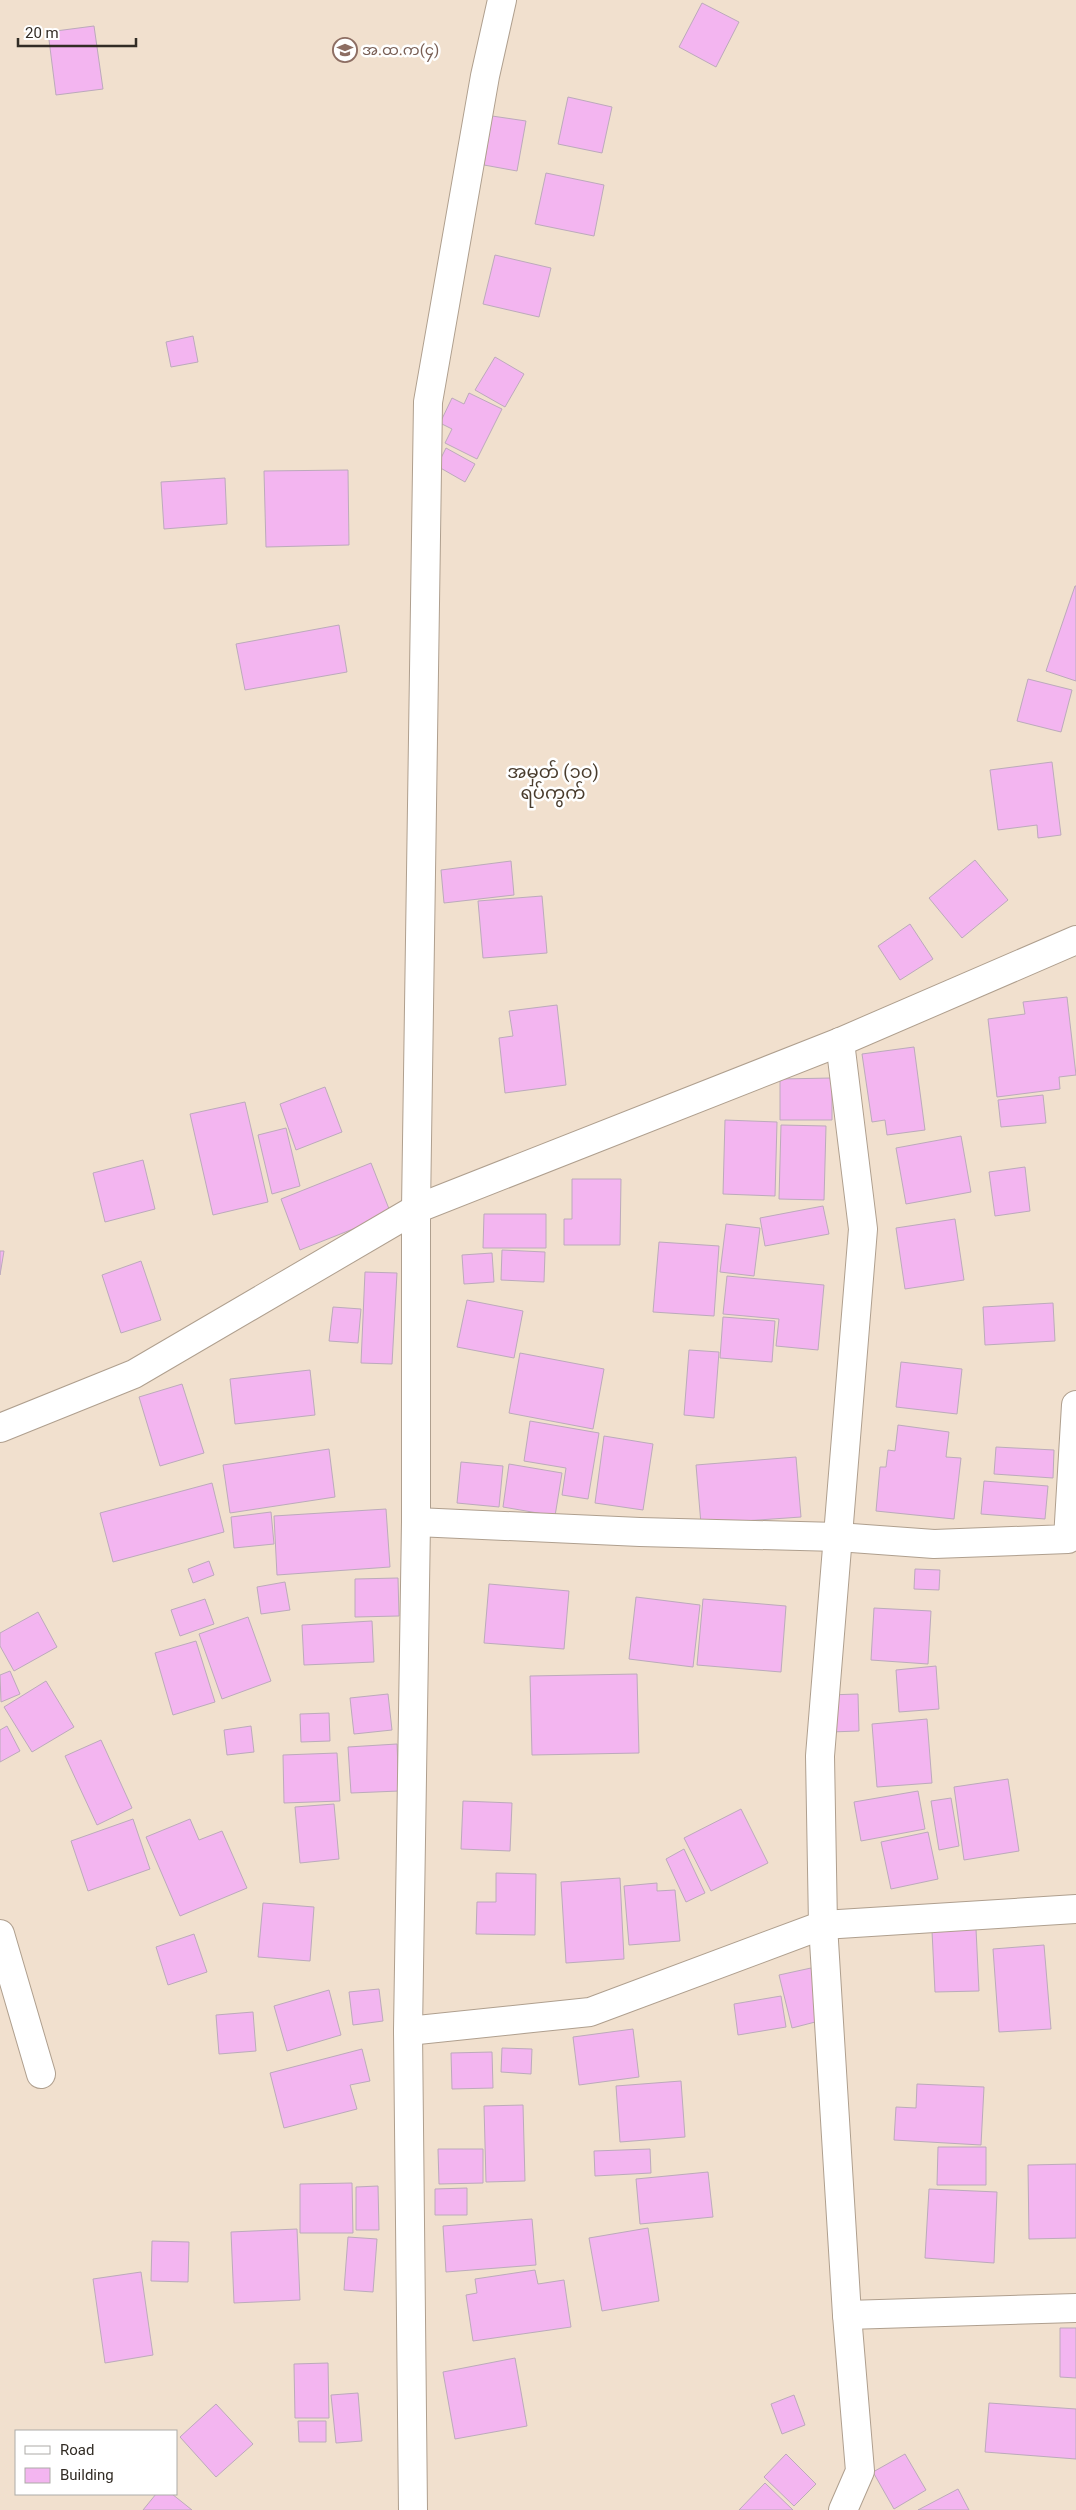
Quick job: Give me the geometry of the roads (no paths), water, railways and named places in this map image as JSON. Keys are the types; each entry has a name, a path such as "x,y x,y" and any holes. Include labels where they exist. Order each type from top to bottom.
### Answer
{"street":[{"path":"413,2510 408,2031 416,1522 416,1209 428,402 485,76 502,0"},
{"path":"0,1428 134,1374 416,1209 840,1042 1076,940"},
{"path":"840,1042 864,1229 820,1756 823,1926 847,2315 860,2471 842,2510"},
{"path":"416,1522 640,1532 838,1537 934,1544 1068,1540 1076,1405"},
{"path":"408,2031 590,2012 823,1926 1076,1909"},
{"path":"0,1934 41,2074"},
{"path":"847,2315 1076,2308"}],"place":[{"name":"အ.ထ.က(၄)","path":"345,50"}],"district":[{"name":"အမှတ် (၁၀) ရပ်ကွက်","path":"553,781"}]}
